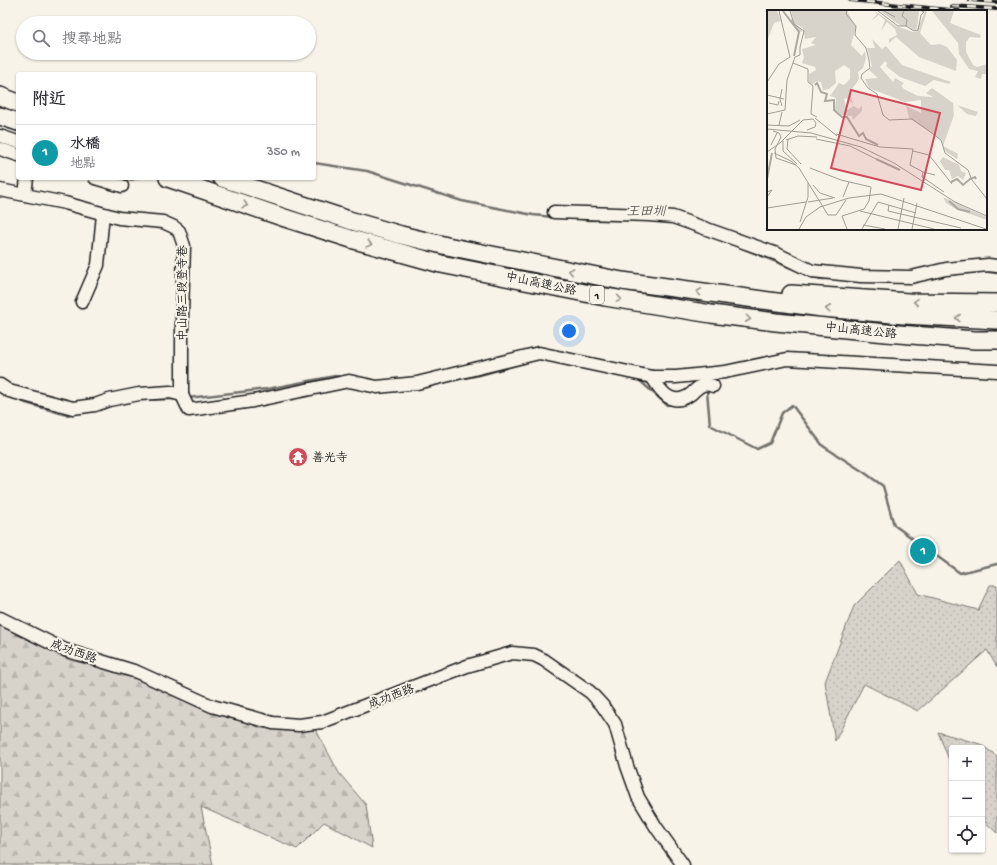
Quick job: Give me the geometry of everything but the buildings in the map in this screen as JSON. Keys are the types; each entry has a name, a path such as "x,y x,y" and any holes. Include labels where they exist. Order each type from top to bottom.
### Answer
{"highway":[{"path":"0,96 16,102"},
{"path":"0,116 16,121"},
{"name":"中山高速公路","path":"173,180 208,193 351,239 441,264 605,297 710,314 862,330 997,341"},
{"name":"中山高速公路","path":"226,180 349,220 401,235 447,246 622,281 822,308 904,315 997,320"},
{"path":"744,298 762,294 780,293 909,302 997,303"}],"street":[{"path":"0,136 16,141"},
{"path":"0,149 16,154"},
{"path":"25,195 27,180"},
{"path":"102,180 122,186"},
{"name":"中山路三段登寺巷","path":"0,190 65,203 119,218 163,222 174,227 179,232 184,246 182,316 183,398"},
{"path":"554,212 673,217 778,254 812,271 861,276 911,277 946,269 988,265 997,266"},
{"path":"82,302 98,265 103,214"},
{"path":"0,386 9,391 73,408 95,405 110,400 139,394 170,392 183,398 189,410 253,401 349,381 377,387 417,382 538,353 652,377 676,377 726,372 787,359 997,371"},
{"path":"652,377 660,390 666,395 677,400 687,397 702,386 713,386"},
{"name":"成功西路","path":"0,618 65,650 137,672 212,706 273,723 299,725 322,722 467,666 512,653 534,655 544,660 590,692 602,705 615,724 638,797 656,827 683,865"}],"green space":[{"path":"900,560 918,594 978,610 990,585 997,585 997,667 987,650 918,711 864,684 835,741 825,682 854,606"},
{"path":"0,626 70,660 145,677 260,728 316,730 339,773 366,805 372,848 324,822 297,849 201,807 213,865 0,865"},
{"path":"938,732 981,745 949,745 949,760"},
{"path":"985,748 997,756 997,833 985,822"}],"waterway":[{"name":"王田圳","path":"316,163 367,171 462,201 533,215 553,217"},
{"name":"王田圳","path":"572,218 589,220 619,220"},
{"name":"王田圳","path":"737,246 806,274"},
{"name":"王田圳","path":"981,271 997,273"},
{"name":"王田圳","path":"810,276 816,279 831,279"},
{"path":"459,379 528,362"},
{"path":"188,398 267,389 335,376 345,377"},
{"path":"638,379 667,405 673,404"},
{"path":"703,390 707,391 710,425 757,449 770,443 782,413 792,405 823,446 883,486 894,525 960,573 997,564"},
{"path":"17,399 67,415 75,413"},
{"path":"140,400 177,399"}],"railway":[{"path":"850,0 949,10"},
{"path":"969,0 997,2"},
{"path":"952,6 997,9"}],"place":[{"name":"善光寺","path":"298,457"},
{"name":"水橋","path":"923,551"}]}
